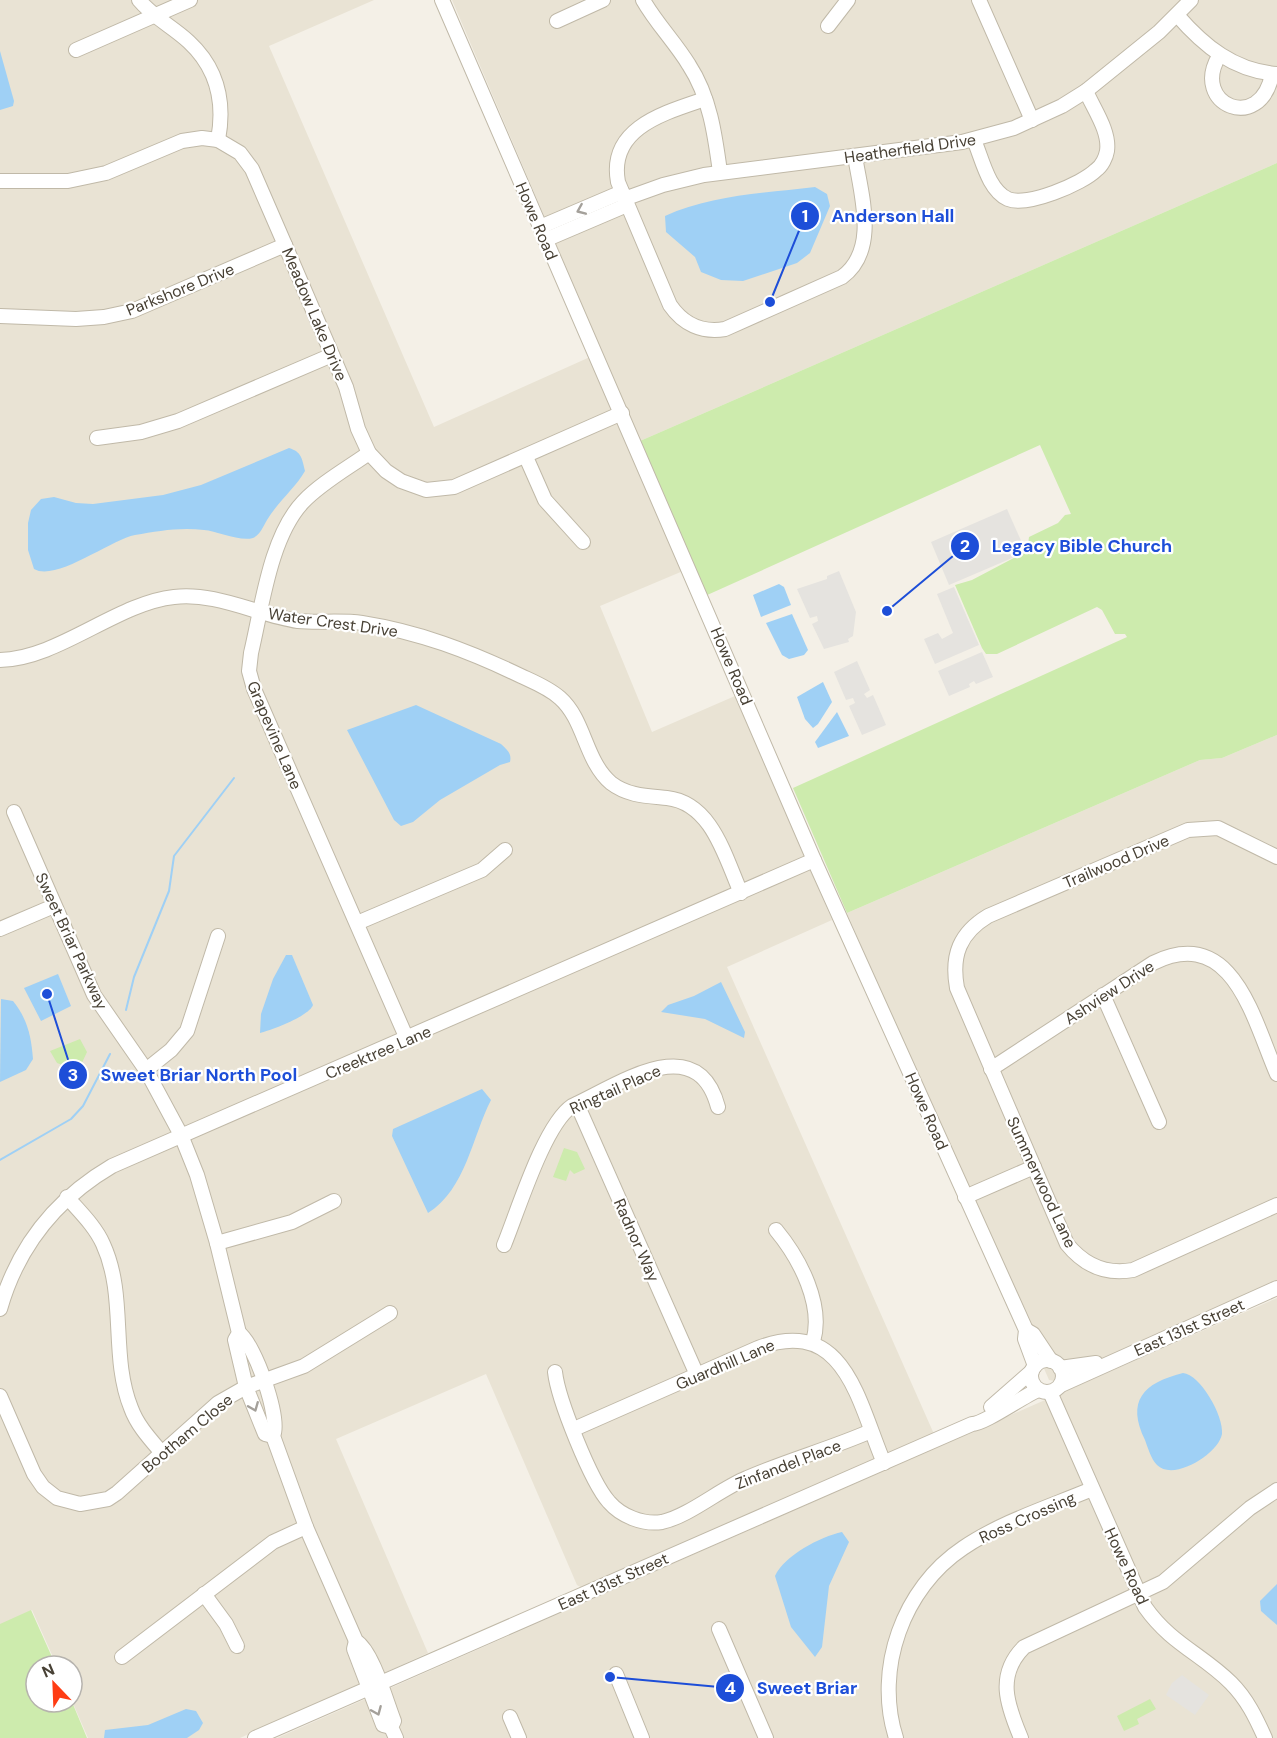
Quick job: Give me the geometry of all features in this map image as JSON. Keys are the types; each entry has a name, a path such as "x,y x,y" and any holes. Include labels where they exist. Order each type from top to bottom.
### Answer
{"street":[{"path":"0,181 68,181 106,174 183,141 202,138 218,140 223,115 216,85 207,63 189,41 152,16 140,0"},
{"path":"76,50 190,0"},
{"name":"Howe Road","path":"442,0 814,860 1026,1330 1025,1339 1034,1368"},
{"path":"557,21 603,0"},
{"path":"643,0 689,64 705,99 712,120 720,172"},
{"path":"828,26 848,0"},
{"path":"979,0 1032,120"},
{"name":"Heatherfield Drive","path":"540,227 663,185 720,172 974,140 1032,120 1086,91 1177,15 1191,0"},
{"path":"1177,15 1219,56 1248,68 1275,74 1269,90 1260,101 1246,108 1233,107 1217,97 1212,85 1211,73 1219,56"},
{"path":"974,140 992,183 1001,195 1015,201 1030,201 1051,193 1098,170 1107,152 1105,134 1086,91"},
{"path":"705,99 648,120 634,131 623,145 617,163 624,199 675,313 696,327 711,330 725,329 836,279 856,264 864,242 864,228 855,156"},
{"name":"Meadow Lake Drive","path":"218,140 240,153 252,169 346,387 358,429 369,453 386,471 401,481 426,490 454,487 622,413"},
{"name":"Heatherfield Drive","path":"545,240 624,199"},
{"name":"Parkshore Drive","path":"0,316 95,318 132,311 285,245"},
{"path":"97,438 141,432 178,421 332,355"},
{"name":"Grapevine Lane","path":"369,453 304,501 289,519 278,544 249,671 254,689 407,1039"},
{"path":"526,457 545,500 583,542"},
{"name":"Water Crest Drive","path":"0,660 33,653 162,599 202,597 299,621 360,623 439,640 469,651 551,691 574,715 595,761 611,782 633,795 679,799 696,808 711,826 741,892"},
{"name":"Sweet Briar Parkway","path":"14,812 94,995 146,1070 181,1135 197,1175 218,1243 239,1333 246,1338 264,1380 276,1429 273,1436 306,1527 356,1641 363,1646 383,1725 394,1733"},
{"name":"Trailwood Drive","path":"962,939 988,916 1188,830 1218,828 1277,857"},
{"path":"357,923 482,870 505,850"},
{"name":"Creektree Lane","path":"0,1309 27,1246 46,1218 83,1183 112,1166 814,860"},
{"path":"0,929 54,906"},
{"path":"146,1070 171,1050 186,1031 218,936"},
{"name":"Summerwood Lane","path":"962,939 954,961 957,988 1068,1244 1085,1262 1108,1271 1133,1270 1277,1205"},
{"name":"Ashview Drive","path":"991,1069 1153,963 1170,956 1190,953 1210,958 1224,967 1237,983 1277,1074"},
{"path":"1103,995 1159,1122"},
{"name":"Ringtail Place","path":"504,1245 553,1126 565,1110 656,1068 675,1065 693,1069 706,1079 718,1107"},
{"name":"Radnor Way","path":"577,1104 696,1375"},
{"path":"965,1197 1034,1167"},
{"path":"67,1197 95,1230 108,1257 115,1286 126,1392 136,1419 162,1453"},
{"path":"218,1243 292,1222 334,1201"},
{"path":"776,1230 792,1252 815,1304 817,1320 813,1342 828,1351 840,1363 884,1463"},
{"name":"East 131st Street","path":"255,1738 972,1424 981,1424 1012,1402 1097,1370 1101,1365 1277,1288"},
{"name":"Bootham Close","path":"0,1396 34,1474 43,1487 57,1498 80,1504 108,1499 218,1403 246,1387 304,1366 390,1313"},
{"name":"Howe Road","path":"1026,1330 1033,1334 1056,1364"},
{"name":"Sweet Briar Parkway","path":"239,1333 234,1340 246,1387 265,1434 273,1436"},
{"name":"Guardhill Lane","path":"574,1429 775,1341 796,1339 813,1342"},
{"path":"1044,1361 1056,1364 1063,1376 1050,1389 1032,1381 1034,1368 1044,1361"},
{"name":"East 131st Street","path":"1056,1364 1094,1363 1101,1365"},
{"name":"East 131st Street","path":"972,1424 976,1417 1034,1368"},
{"name":"Zinfandel Place","path":"555,1372 557,1390 599,1489 609,1503 624,1514 654,1523 672,1519 744,1479 820,1453 871,1431"},
{"name":"Howe Road","path":"1050,1389 1138,1594 1165,1632 1216,1671 1240,1693 1250,1707 1265,1738"},
{"name":"Ross Crossing","path":"896,1738 888,1690 893,1652 897,1635 922,1587 950,1558 982,1536 1092,1489"},
{"path":"1021,1738 1005,1689 1010,1666 1018,1652 1033,1640 1163,1582 1250,1508 1277,1490"},
{"path":"122,1657 273,1542 306,1527"},
{"path":"204,1594 226,1624 237,1646"},
{"path":"719,1629 766,1738"},
{"path":"616,1674 642,1738"},
{"path":"510,1717 519,1738"}],"shaded area":[{"path":"0,0 374,0 269,46 434,427 590,357 683,571 600,606 652,732 735,696 832,920 727,967 934,1434 582,1588 577,1585 486,1374 336,1439 428,1653 240,1738 88,1738 78,1714 84,1714 84,1654 52,1654 32,1610 0,1625"},
{"path":"452,0 1277,0 1277,163 640,441"},
{"path":"1007,509 1026,552 949,585 931,542"},
{"path":"839,571 856,612 853,636 848,639 849,642 824,649 812,624 818,621 817,616 810,618 797,589 827,579 827,576"},
{"path":"954,587 979,645 935,664 924,639 938,633 942,639 953,633 937,594"},
{"path":"982,652 993,677 976,684 974,681 969,684 970,687 949,696 938,671"},
{"path":"857,661 870,690 864,694 867,698 873,695 886,725 862,735 849,706 855,703 853,698 846,700 834,672"},
{"path":"1277,735 1277,1284 1055,1381 1049,1380 847,913 1200,760 1222,758"},
{"path":"1277,1298 1277,1738 277,1738 740,1534"},
{"path":"1182,1675 1209,1695 1195,1715 1166,1695 1172,1683"}],"green space":[{"path":"1277,163 1277,735 1222,758 1200,760 847,913 793,788 1127,637 1125,634 1115,634 1102,610 1097,607 997,654 986,654 982,648 955,585 972,580 1027,551 1029,537 1058,523 1065,515 1071,514 1040,445 705,596 640,441"},
{"path":"80,1039 87,1052 80,1067 73,1069 57,1063 50,1051"},
{"path":"564,1148 577,1152 585,1169 574,1174 570,1170 566,1181 553,1177"},
{"path":"31,1610 51,1654 24,1654 24,1714 77,1714 87,1738 0,1738 0,1624"},
{"path":"1150,1699 1156,1709 1137,1719 1139,1724 1124,1731 1117,1716"}],"water":[{"path":"0,51 14,101 13,106 0,110"},
{"path":"815,187 827,194 830,206 810,253 797,263 743,281 721,280 701,272 695,257 666,232 665,216 701,203"},
{"path":"289,448 299,454 305,471 253,538 242,539 195,529 161,531 124,538 56,570 34,569 28,550 28,523 31,510 41,499 54,497 76,503 93,504 163,495 201,485"},
{"path":"779,584 784,587 791,605 761,617 753,595"},
{"path":"792,614 808,650 804,655 789,659 782,655 766,623"},
{"path":"823,682 832,702 813,728 805,719 797,697"},
{"path":"416,705 501,744 510,756 510,762 500,765 440,800 413,822 401,826 394,820 347,730"},
{"path":"837,712 849,736 818,748 815,742"},
{"path":"286,955 292,955 313,1005 298,1018 260,1033 261,1014 273,979"},
{"path":"58,974 71,1006 41,1021 24,988"},
{"path":"721,982 745,1032 744,1038 705,1019 661,1012 668,1005 694,996"},
{"path":"1,999 13,1001 22,1015 30,1036 33,1059 26,1070 0,1082"},
{"path":"482,1089 491,1100 467,1161 451,1190 441,1203 428,1213 392,1136 393,1129"},
{"path":"1183,1373 1197,1380 1210,1397 1222,1426 1222,1434 1205,1457 1184,1468 1165,1469 1157,1465 1150,1453 1137,1414 1138,1404 1148,1388 1169,1377"},
{"path":"842,1532 849,1542 829,1586 822,1647 815,1657 791,1627 775,1576 787,1561 804,1548"},
{"path":"1277,1584 1277,1625 1261,1611 1260,1601"},
{"path":"186,1709 196,1711 203,1723 199,1730 187,1738 104,1738 105,1730 148,1725"}],"waterway":[{"path":"126,1010 134,977 169,891 174,856 234,778"},
{"path":"0,1160 71,1119 83,1106 110,1054"}],"place":[{"name":"Anderson Hall","path":"770,302"},
{"name":"Legacy Bible Church","path":"887,611"},
{"name":"Sweet Briar North Pool","path":"47,994"},
{"name":"Sweet Briar","path":"610,1677"}]}
